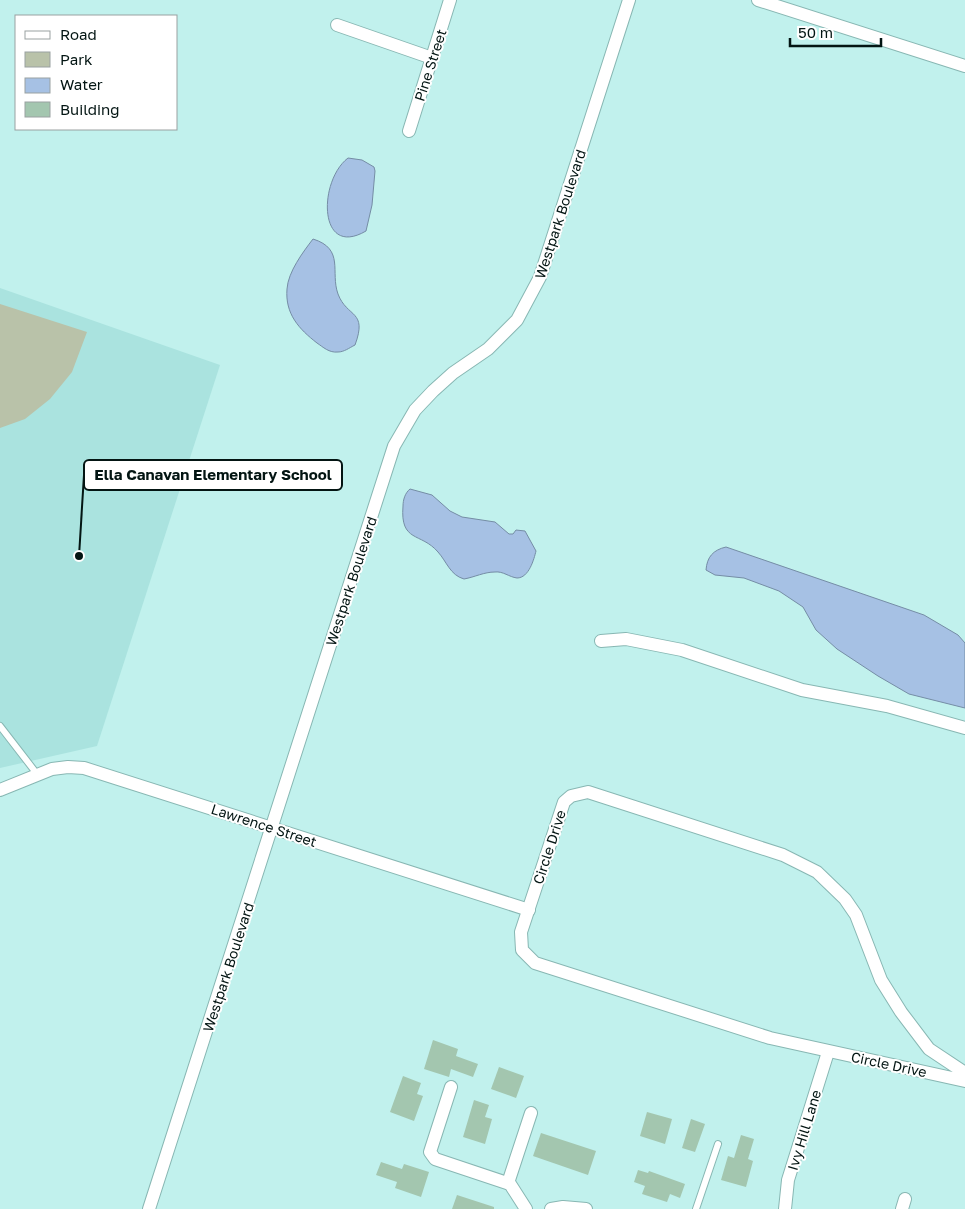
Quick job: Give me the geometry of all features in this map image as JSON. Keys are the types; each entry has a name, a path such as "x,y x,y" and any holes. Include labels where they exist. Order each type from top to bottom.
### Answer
{"street":[{"name":"Pine Street","path":"409,131 450,0"},
{"name":"Westpark Boulevard","path":"149,1209 273,828 394,446 415,410 433,391 453,373 488,349 517,320 540,278 629,0"},
{"path":"758,0 965,66"},
{"path":"337,25 432,58"},
{"path":"601,641 626,639 682,650 802,690 887,706 965,728"},
{"name":"Lawrence Street","path":"0,790 20,784 37,774 68,767 84,768 528,910"},
{"name":"Circle Drive","path":"965,1073 929,1050 901,1012 881,980 856,915 845,899 817,872 783,855 588,792 579,792 571,796 560,810 528,910 520,942 527,958 535,963 770,1038 965,1081"},
{"name":"Ivy Hill Lane","path":"785,1209 788,1180 828,1052"},
{"path":"451,1087 430,1152 435,1159 508,1183 526,1209"},
{"path":"508,1183 531,1113"},
{"path":"551,1209 563,1207 586,1209"}],"lane":[{"path":"0,726 37,774"},
{"path":"696,1209 718,1144"}],"shaded area":[{"path":"0,288 220,365 97,746 0,768"}],"green space":[{"path":"0,304 87,332 72,372 50,399 25,419 0,428"}],"water":[{"path":"348,158 362,160 374,167 375,171 372,205 366,231 350,237 339,235 331,226 328,214 331,183 338,169"},
{"path":"313,239 323,243 333,255 338,294 342,302 358,320 359,326 355,345 342,351 329,351 310,338 294,320 288,306 287,289 290,276"},
{"path":"410,489 432,495 450,511 462,517 495,522 509,534 513,534 516,530 525,531 536,551 528,572 517,578 498,572 464,579 459,577 449,568 438,552 408,532 403,518 403,501"},
{"path":"726,547 924,615 958,635 965,643 965,708 909,694 878,676 837,649 816,630 803,607 779,591 744,578 715,575 706,570 712,555"}],"building":[{"path":"433,1040 458,1049 456,1056 478,1064 473,1077 451,1069 449,1077 424,1069"},
{"path":"499,1067 524,1076 516,1098 491,1089"},
{"path":"403,1076 421,1083 417,1094 423,1096 414,1121 390,1112"},
{"path":"474,1100 489,1105 485,1117 492,1119 485,1144 463,1137"},
{"path":"647,1112 672,1119 665,1144 640,1136"},
{"path":"691,1119 705,1124 695,1152 682,1148"},
{"path":"541,1133 596,1151 588,1175 533,1156"},
{"path":"741,1135 754,1139 748,1159 753,1161 746,1187 721,1180 728,1156 734,1158"},
{"path":"381,1162 402,1169 404,1164 429,1172 421,1197 395,1188 397,1182 376,1175"},
{"path":"638,1170 648,1173 649,1171 685,1184 680,1198 670,1194 667,1202 642,1194 645,1186 634,1182"},
{"path":"457,1195 494,1207 494,1209 452,1209"}],"place":[{"name":"Ella Canavan Elementary School","path":"79,556"}]}
